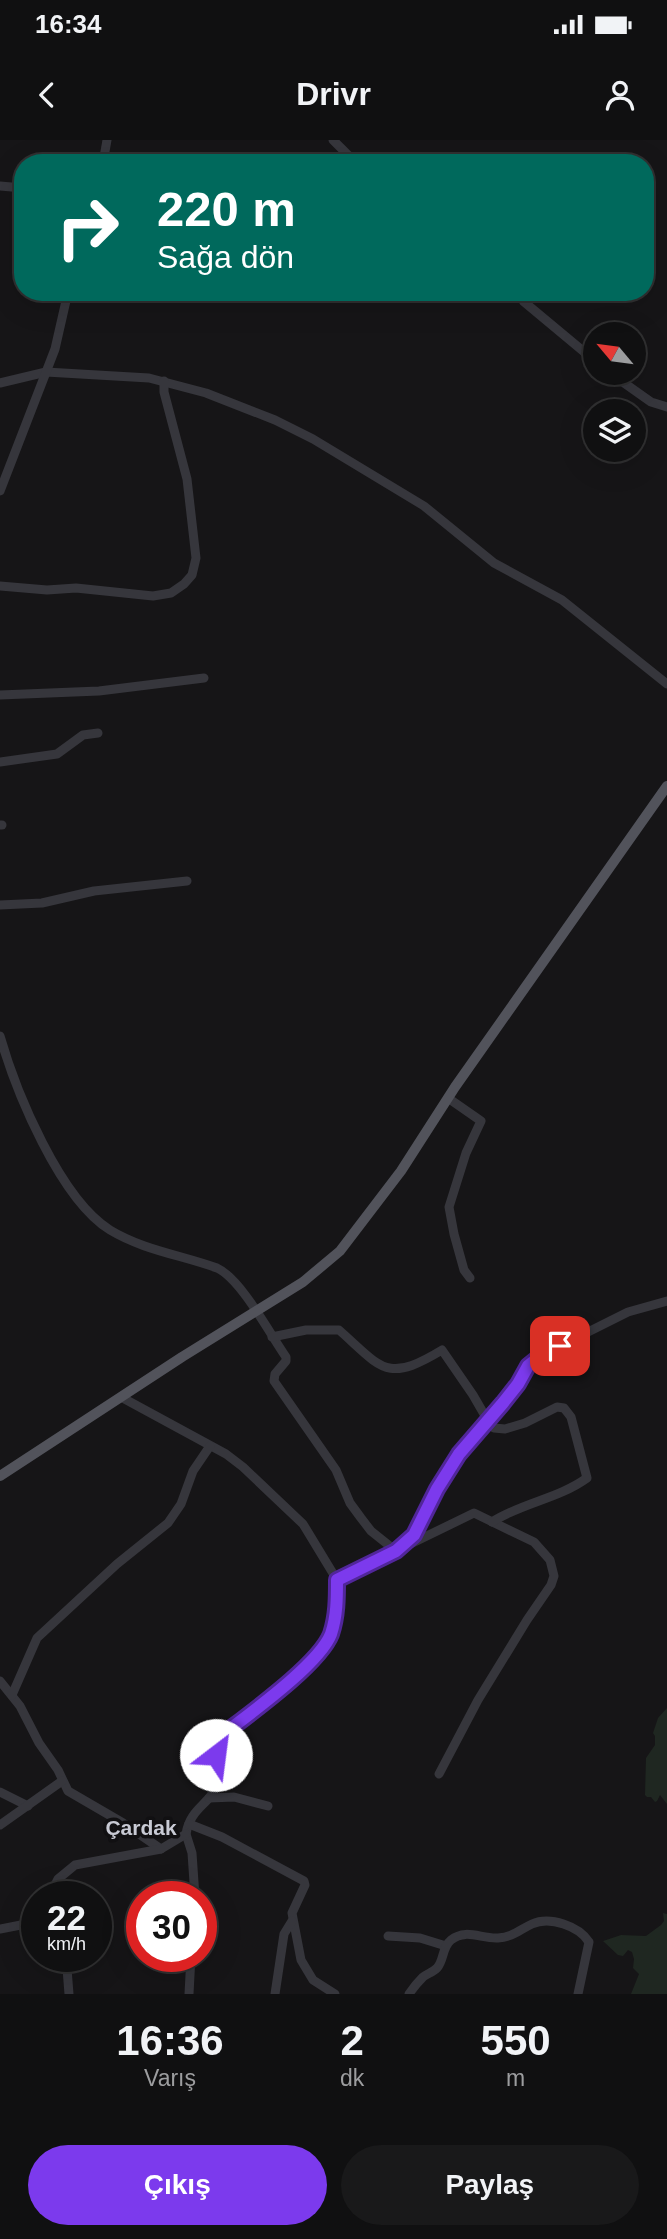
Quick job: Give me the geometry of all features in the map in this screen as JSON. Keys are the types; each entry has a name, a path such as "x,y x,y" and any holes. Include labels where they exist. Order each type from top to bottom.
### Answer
{"main road":[{"path":"0,1476 303,1282 340,1251 401,1171 448,1098 667,786"}],"street":[{"path":"333,140 347,154"},
{"path":"0,491 55,349 66,301"},
{"path":"523,301 583,352"},
{"path":"0,383 46,372 149,377 242,405 313,439 402,491 447,523 494,562 562,600 667,684"},
{"path":"0,586 47,590 76,588 153,596 170,593 192,575 196,558 187,479 164,392 164,381"},
{"path":"627,385 651,402 667,407"},
{"path":"0,695 99,691 204,678"},
{"path":"0,762 57,754 83,735 98,733"},
{"path":"0,905 42,903 140,884 187,881"},
{"path":"0,1036 31,1119 87,1211 97,1221 128,1240 224,1271 239,1286 286,1361 275,1374 274,1381 336,1470 361,1518 371,1531 396,1551"},
{"path":"448,1098 481,1121 466,1153 450,1207 464,1270 470,1278"},
{"path":"396,1551 414,1535 437,1489 459,1454 518,1384 528,1366 544,1353 628,1312 667,1301"},
{"path":"272,1337 306,1330 339,1330 377,1364 393,1371 422,1362 442,1350 494,1428 505,1429 525,1423 557,1407 564,1408 571,1417 587,1478 547,1499 503,1515 492,1522"},
{"path":"121,1397 211,1446 243,1467 303,1524 337,1580 337,1605 327,1641 279,1690 217,1739 218,1781 213,1794 197,1809 186,1834 192,1853 194,1881"},
{"path":"12,1695 37,1638 117,1564 168,1523 181,1504 193,1471 211,1446"},
{"path":"337,1580 474,1513 534,1542 550,1560 554,1576 551,1585 478,1700 439,1774"},
{"path":"0,1681 12,1695 68,1791 161,1849"},
{"path":"0,1825 62,1781"},
{"path":"0,1793 28,1806"},
{"path":"209,1798 234,1797 268,1806"},
{"path":"189,1824 222,1838 304,1881 305,1885 292,1913 301,1960 309,1976 335,1994"},
{"path":"57,1881 75,1865 161,1849 186,1834"},
{"path":"275,1994 284,1934 292,1921"},
{"path":"409,1994 423,1977 438,1968 451,1940 466,1933 495,1939 511,1937 539,1922 574,1927 589,1942 578,1994"},
{"path":"0,1929 21,1925"},
{"path":"388,1937 420,1938 446,1946"},
{"path":"67,1972 69,1994"},
{"path":"189,1994 190,1972"}],"shaded area":[{"path":"667,1708 667,1804 660,1795 655,1802 645,1795 646,1758 655,1745 653,1733 658,1718"},
{"path":"663,1913 667,1914 667,1994 631,1994 639,1974 633,1968 632,1952 628,1950 623,1956 618,1955 603,1941 621,1935 646,1936 664,1921"}],"district":[{"name":"Çardak","path":"141,1828"}],"route":[{"path":"216,1755 217,1739 279,1690 327,1641 337,1605 337,1580 396,1551 414,1535 429,1503 459,1454 518,1384 528,1366 544,1353 560,1346"}]}
